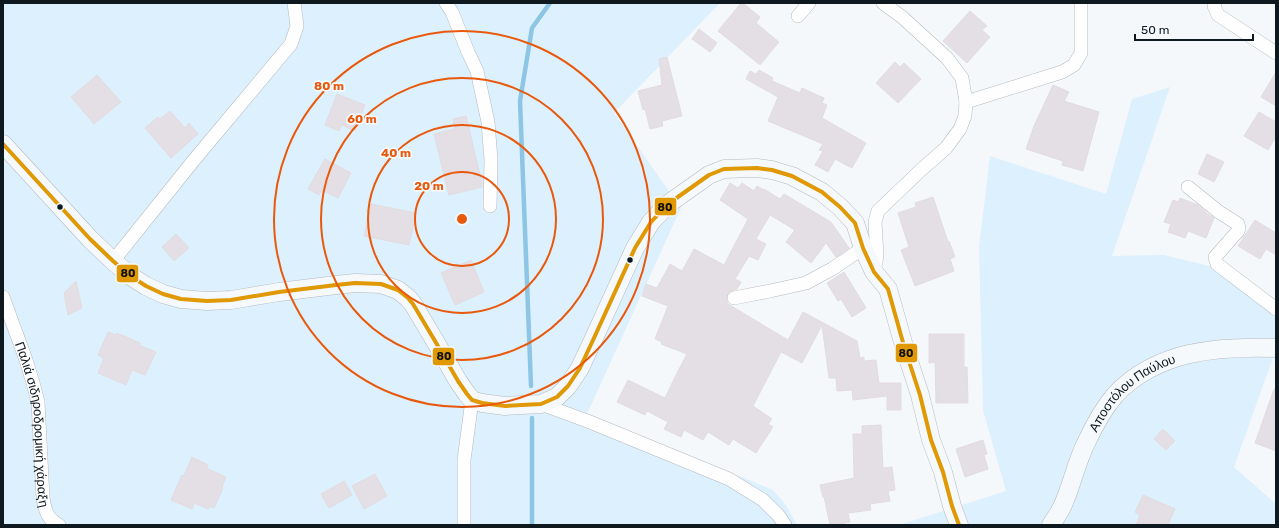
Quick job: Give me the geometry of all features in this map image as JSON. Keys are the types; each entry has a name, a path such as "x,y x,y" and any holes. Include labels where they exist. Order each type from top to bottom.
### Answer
{"street":[{"path":"113,261 194,160 291,44 297,26 294,3"},
{"path":"446,3 452,12 477,71 488,122 491,166 490,206"},
{"path":"798,16 808,3"},
{"path":"874,272 877,256 875,222 878,211 946,148 960,129 965,116 966,102 962,78 947,58 902,17 883,3"},
{"path":"966,102 1062,72 1074,65 1081,53 1081,3"},
{"path":"1215,3 1214,6 1218,15 1276,53"},
{"path":"3,144 90,239 132,277 146,286 163,294 196,301 219,301 355,283 381,284 391,287 404,294 413,304 462,388 472,400 505,406 541,404 557,397 568,386 580,368 635,248 651,222 668,204 709,175 724,169 757,168 792,176 822,192 840,207 855,223 874,272 888,290 932,440 959,525"},
{"path":"1188,187 1219,212 1238,224 1238,231 1215,256 1217,264 1276,309"},
{"path":"734,298 806,283 832,269 864,248"},
{"name":"Παλιά σιδηροδρομική χάραξη","path":"3,298 34,383 38,402 45,512 59,525"},
{"name":"Αποστόλου Παύλου","path":"1051,525 1062,506 1086,443 1103,412 1115,396 1137,375 1154,366 1178,357 1202,351 1229,348 1276,348"},
{"path":"464,525 464,460 472,400"},
{"path":"541,404 590,422 729,479 763,500 779,516 785,525"}],"shaded area":[{"path":"3,3 720,3 614,113 681,208 587,414 773,490 786,505 797,525 3,525"},
{"path":"1170,87 1112,256 1164,255 1238,273 1276,300 1276,358 1273,358 1234,467 1276,504 1276,525 899,525 1006,491 983,410 979,247 990,156 1106,194 1132,99"}],"building":[{"path":"741,3 760,17 756,23 779,42 760,65 718,31"},
{"path":"970,11 987,26 982,30 990,37 967,63 943,41"},
{"path":"699,29 717,43 710,52 692,39"},
{"path":"667,57 682,116 662,121 663,126 650,129 645,109 643,110 638,91 662,85 659,59"},
{"path":"895,62 900,67 904,63 921,79 898,103 876,83"},
{"path":"759,70 773,78 772,81 800,93 802,88 824,98 822,103 827,105 822,118 866,143 852,168 835,159 828,172 815,165 823,151 819,150 823,144 768,121 778,97 746,79 750,71 756,74"},
{"path":"1276,72 1276,106 1261,97"},
{"path":"97,75 121,102 94,124 71,97"},
{"path":"1053,85 1069,92 1064,101 1099,112 1083,171 1062,165 1063,161 1026,149 1034,126"},
{"path":"337,94 365,105 355,131 341,125 339,131 325,125"},
{"path":"170,111 185,128 189,123 198,134 171,158 145,128 158,117 160,119"},
{"path":"1259,112 1276,122 1276,137 1268,150 1244,136"},
{"path":"466,116 482,187 449,195 434,134 455,129 453,119"},
{"path":"1207,154 1224,162 1214,182 1198,174"},
{"path":"325,159 351,173 338,198 322,190 319,195 308,189"},
{"path":"730,183 738,188 742,183 754,191 757,186 780,199 784,194 831,222 849,248 836,257 826,243 811,263 786,242 795,230 770,215 756,239 766,244 758,260 749,256 735,279 741,282 737,289 729,292 727,295 726,299 728,304 788,340 803,312 857,341 860,358 864,357 864,361 876,360 879,383 901,383 901,410 887,410 887,396 853,400 852,390 837,391 836,378 829,378 822,325 802,363 781,352 753,406 772,419 768,424 773,427 756,453 733,439 729,445 708,432 703,440 684,430 681,437 664,429 668,422 647,411 645,415 617,402 628,380 665,398 687,354 661,344 662,342 655,339 668,306 642,296 646,284 657,288 670,264 682,271 694,249 724,265 748,219 720,200"},
{"path":"933,197 948,242 949,241 955,257 950,259 954,271 915,286 901,250 909,247 898,213 916,207 915,203"},
{"path":"1180,198 1198,205 1214,218 1206,238 1188,231 1185,238 1168,232 1171,224 1164,222 1173,200 1178,202"},
{"path":"371,204 416,213 409,245 364,236"},
{"path":"1255,220 1276,233 1276,255 1266,249 1260,259 1238,246"},
{"path":"176,234 189,248 174,261 162,247"},
{"path":"471,260 484,292 455,305 441,273"},
{"path":"844,272 866,308 852,317 841,299 838,301 827,283"},
{"path":"76,281 82,308 68,315 64,293"},
{"path":"108,332 116,335 117,333 156,352 145,375 132,370 126,385 98,373 104,358 98,355"},
{"path":"929,334 964,334 964,367 967,367 968,403 936,403 935,362 929,363"},
{"path":"1274,389 1276,389 1276,451 1255,443"},
{"path":"881,425 883,468 892,467 895,490 888,491 890,501 870,504 871,510 848,513 850,522 830,525 820,485 854,478 853,434 862,434 862,426"},
{"path":"1163,429 1175,441 1166,450 1154,439"},
{"path":"983,440 987,454 984,455 988,469 965,477 956,449"},
{"path":"192,457 208,465 206,468 226,477 214,508 209,506 208,509 194,503 192,509 171,500"},
{"path":"375,474 387,496 364,509 352,486"},
{"path":"344,481 352,495 329,508 321,494"},
{"path":"1143,495 1175,509 1168,525 1136,525 1140,515 1135,512"}],"waterway":[{"path":"531,386 520,101 532,28 550,3"},
{"path":"532,418 532,525"}],"transit line":[{"name":"80","path":"3,144 90,239 132,277 146,286 163,294 181,299 207,301 231,300 279,292 355,283 381,284 398,290 413,304 458,381 472,400 505,406 541,404 557,397 568,386 580,368 635,248 651,222 668,204 709,175 724,169 757,168 772,170 792,176 822,192 840,207 855,223 863,248 874,272 888,289 920,395 931,440 943,472 952,506 959,525"}]}
